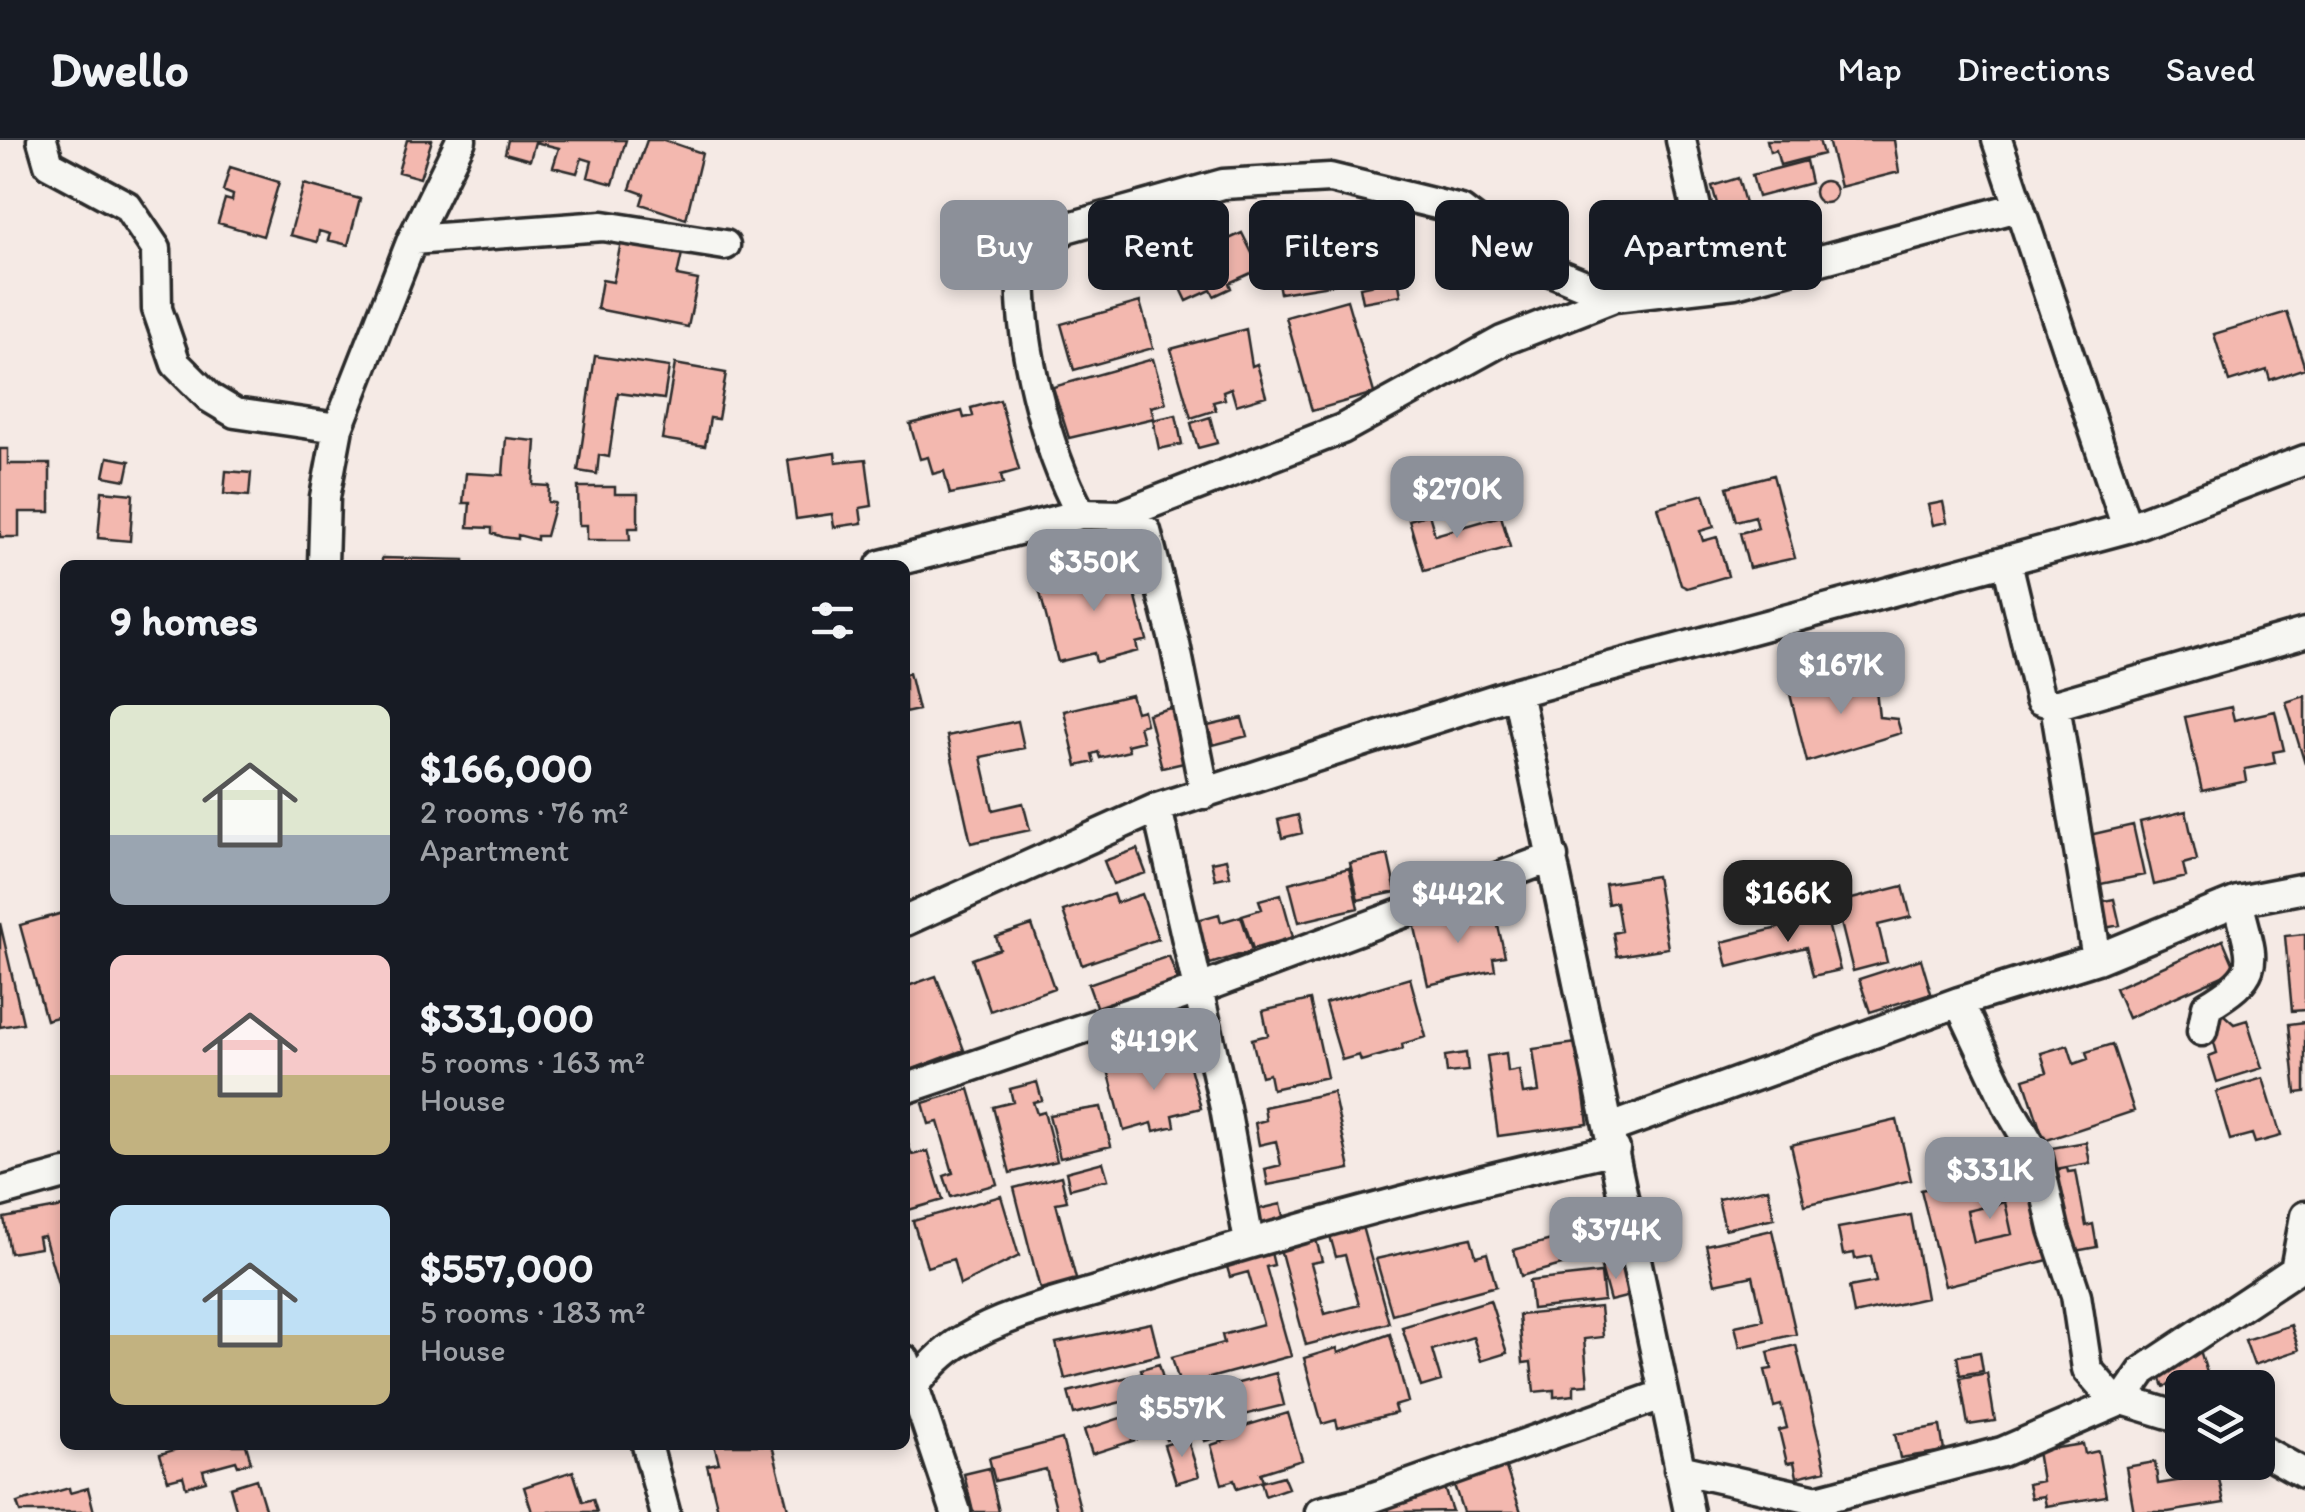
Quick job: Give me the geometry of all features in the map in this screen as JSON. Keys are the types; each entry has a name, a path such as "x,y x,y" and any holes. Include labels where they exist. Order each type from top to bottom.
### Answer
{"street":[{"path":"42,140 50,164 127,206 156,249 157,309 176,364 210,398 235,413 338,428"},
{"path":"323,560 325,497 338,428 412,240 460,140"},
{"path":"1680,140 1694,200"},
{"path":"1997,140 2127,528"},
{"path":"1081,514 1062,479 1020,306 1022,265 1066,228 1223,184 1330,178 1461,210 1529,262 1614,297"},
{"path":"1822,260 2018,207"},
{"path":"412,240 603,226 725,245"},
{"path":"901,560 1081,514 1121,515 1342,429 1502,340 1614,297 1674,290"},
{"path":"910,920 1157,808 1517,692 2127,528 2305,460"},
{"path":"1121,515 1146,531 1175,644 1205,794"},
{"path":"2006,562 2040,700 2055,705 2305,632"},
{"path":"1517,692 1613,1139 1662,1395 1690,1512"},
{"path":"2055,705 2096,959"},
{"path":"1157,808 1249,1242"},
{"path":"910,1086 1197,990 1553,857"},
{"path":"910,1373 964,1339 1249,1242 1613,1139 1960,1002 2096,959 2238,902 2305,888"},
{"path":"2202,1031 2207,1006 2241,986 2252,962 2238,902"},
{"path":"1960,1002 2010,1110 2038,1158 2054,1229 2076,1295 2087,1369 2120,1401 2165,1413"},
{"path":"0,1192 60,1175"},
{"path":"1679,1470 1817,1500 2002,1452 2120,1401 2143,1371 2300,1280 2305,1216"},
{"path":"910,1377 956,1512"},
{"path":"1320,1512 1361,1507 1662,1395"},
{"path":"648,1450 664,1512"},
{"path":"2275,1457 2305,1474"}],"building":[{"path":"407,140 432,140 420,178 398,172"},
{"path":"508,140 626,140 613,184 588,177 592,161 582,158 577,173 553,167 559,148 535,142 530,160 505,153"},
{"path":"647,140 664,140 702,153 686,219 641,204 644,194 630,189"},
{"path":"1767,140 1819,140 1823,154 1780,165 1776,150 1770,152"},
{"path":"1828,140 1894,140 1899,172 1840,187"},
{"path":"1806,161 1811,183 1758,197 1752,175"},
{"path":"230,167 279,182 263,236 218,223 225,199 232,201 233,195 223,191"},
{"path":"1738,178 1744,200 1716,200 1712,186"},
{"path":"1825,181 1835,188 1833,200 1817,200 1817,184"},
{"path":"304,184 360,199 348,245 328,240 330,234 319,231 317,242 290,235"},
{"path":"1242,233 1249,247 1249,274 1229,283 1229,239"},
{"path":"622,237 683,249 677,276 698,280 688,327 597,309 602,280 613,282"},
{"path":"1182,290 1211,290 1187,301"},
{"path":"1361,290 1400,290 1401,295 1363,302"},
{"path":"1347,300 1374,393 1312,411 1286,317"},
{"path":"1140,302 1153,348 1074,370 1061,324"},
{"path":"2287,312 2305,368 2270,380 2267,370 2229,382 2214,334"},
{"path":"1246,329 1252,366 1257,364 1266,396 1236,405 1231,388 1223,391 1225,399 1213,402 1216,410 1191,418 1171,349"},
{"path":"595,356 669,367 664,399 618,393 609,457 599,455 597,474 578,471"},
{"path":"1153,359 1166,403 1151,407 1154,418 1069,438 1053,387"},
{"path":"675,364 726,373 718,419 710,418 705,446 662,439"},
{"path":"1000,400 1019,470 1001,475 1003,484 950,494 944,471 933,474 928,457 920,459 910,424 962,411 964,418 973,416 971,408"},
{"path":"1176,415 1182,444 1159,449 1153,420"},
{"path":"1210,417 1217,443 1198,448 1191,423"},
{"path":"506,438 536,441 533,485 549,486 548,502 555,503 546,536 537,536 537,540 518,535 518,539 503,537 492,533 492,528 468,527 470,503 463,503 466,473 503,475"},
{"path":"0,449 8,449 8,464 50,464 50,512 19,512 19,537 0,537"},
{"path":"835,453 836,462 866,459 872,506 860,508 862,523 834,527 832,514 796,519 788,460"},
{"path":"108,457 130,461 126,480 104,476"},
{"path":"226,471 251,473 249,496 224,494"},
{"path":"1773,475 1795,558 1749,568 1740,533 1758,528 1755,516 1736,521 1727,487"},
{"path":"1470,481 1475,498 1450,505 1446,488"},
{"path":"578,487 615,487 615,494 638,494 638,528 629,528 630,540 587,540 587,525 579,525"},
{"path":"102,491 133,494 130,541 98,538"},
{"path":"1704,494 1714,527 1700,531 1703,541 1717,537 1728,576 1687,588 1681,585 1658,507"},
{"path":"1943,502 1947,522 1933,525 1928,505"},
{"path":"1429,514 1435,535 1501,516 1510,547 1424,571 1409,520"},
{"path":"1051,548 1058,571 1034,579 1027,556"},
{"path":"382,558 464,560 382,560"},
{"path":"1127,563 1147,640 1136,643 1138,651 1096,662 1094,653 1058,662 1038,585"},
{"path":"1874,673 1879,717 1897,719 1901,733 1807,762 1790,694"},
{"path":"910,677 918,710 910,712"},
{"path":"1131,695 1136,712 1143,710 1146,724 1139,726 1143,741 1127,745 1129,751 1100,758 1098,752 1092,754 1094,762 1077,766 1064,711"},
{"path":"2305,696 2305,764 2286,702"},
{"path":"1174,707 1188,762 1162,768 1148,714"},
{"path":"2231,707 2234,720 2275,711 2284,750 2273,752 2275,763 2245,769 2247,781 2202,791 2185,717"},
{"path":"1242,718 1247,736 1213,745 1208,726"},
{"path":"1018,721 1024,748 981,757 993,810 1023,803 1030,830 971,843 947,736"},
{"path":"2186,811 2197,860 2183,864 2186,877 2154,885 2140,822"},
{"path":"1298,815 1302,833 1282,838 1278,820"},
{"path":"2133,825 2144,875 2096,885 2085,836"},
{"path":"1137,849 1146,873 1113,884 1104,861"},
{"path":"1388,855 1396,892 1358,900 1350,863"},
{"path":"1226,859 1230,876 1215,879 1211,862"},
{"path":"1349,868 1358,908 1299,922 1289,883"},
{"path":"1656,876 1668,948 1617,956 1613,933 1621,931 1616,902 1608,904 1605,884"},
{"path":"1903,886 1911,917 1878,925 1887,962 1853,971 1836,903"},
{"path":"1113,894 1116,903 1142,894 1158,939 1082,965 1063,911"},
{"path":"1281,894 1293,937 1253,949 1242,915 1262,909 1259,900"},
{"path":"2114,899 2120,925 2100,929 2095,903"},
{"path":"1476,909 1479,921 1496,917 1505,956 1493,958 1495,970 1428,985 1414,923"},
{"path":"60,914 60,1016 46,1020 20,925"},
{"path":"1219,914 1221,922 1241,916 1252,951 1210,964 1197,920"},
{"path":"1826,916 1840,970 1813,976 1806,947 1728,967 1722,942"},
{"path":"0,923 23,1023 0,1027"},
{"path":"1032,925 1054,988 990,1011 972,959 1000,949 996,937"},
{"path":"2305,934 2305,1010 2292,1011 2285,936"},
{"path":"2223,940 2236,970 2128,1018 2115,988"},
{"path":"1169,956 1178,981 1097,1009 1088,984"},
{"path":"1921,959 1931,993 1870,1012 1859,979"},
{"path":"936,976 964,1050 910,1070 910,985"},
{"path":"1410,978 1426,1037 1402,1044 1403,1049 1361,1061 1359,1055 1342,1060 1325,1003"},
{"path":"1310,1000 1327,1077 1272,1089 1269,1074 1261,1076 1252,1039 1268,1035 1263,1011"},
{"path":"2223,1014 2234,1024 2247,1020 2262,1068 2217,1082 2209,1056 2217,1053 2207,1018"},
{"path":"2305,1022 2305,1092 2296,1093 2289,1024"},
{"path":"1577,1043 1588,1124 1498,1136 1487,1056 1506,1053 1508,1072 1519,1070 1523,1094 1539,1092 1533,1049"},
{"path":"2112,1044 2134,1111 2044,1141 2024,1079 2047,1072 2041,1053 2068,1045 2074,1064 2088,1059 2086,1052"},
{"path":"1466,1053 1468,1071 1447,1073 1445,1056"},
{"path":"1171,1054 1175,1067 1189,1063 1201,1108 1173,1115 1175,1126 1154,1131 1152,1123 1124,1131 1108,1070"},
{"path":"2263,1078 2281,1136 2255,1143 2252,1134 2230,1140 2216,1092"},
{"path":"1037,1082 1042,1100 1033,1102 1037,1114 1044,1112 1057,1161 1010,1173 993,1107 1013,1102 1010,1089"},
{"path":"969,1089 997,1184 951,1197 944,1176 953,1173 938,1122 929,1124 923,1103"},
{"path":"1333,1092 1350,1169 1268,1185 1265,1169 1281,1165 1276,1141 1259,1145 1255,1123 1266,1120 1264,1107"},
{"path":"1101,1107 1111,1146 1060,1158 1049,1115"},
{"path":"1897,1120 1911,1180 1805,1205 1791,1145"},
{"path":"1974,1139 1985,1165 1941,1183 1930,1157"},
{"path":"2086,1142 2090,1163 2050,1170 2046,1149"},
{"path":"910,1150 912,1155 928,1151 943,1200 910,1210"},
{"path":"1103,1162 1108,1179 1070,1189 1066,1172"},
{"path":"2028,1163 2052,1259 1945,1286 1921,1190","holes":["2005,1202 2012,1234 1974,1242 1967,1211"]},
{"path":"2067,1168 2068,1172 2076,1171 2086,1226 2093,1224 2097,1247 2064,1253 2050,1171"},
{"path":"1061,1176 1067,1201 1056,1203 1076,1279 1040,1289 1014,1188"},
{"path":"1768,1188 1774,1218 1725,1229 1718,1199"},
{"path":"1001,1196 1019,1256 960,1285 953,1259 927,1267 913,1221"},
{"path":"2005,1202 2012,1234 1974,1242 1967,1211"},
{"path":"1281,1204 1285,1220 1259,1226 1255,1210"},
{"path":"60,1208 60,1291 44,1236 38,1237 40,1248 10,1253 4,1218"},
{"path":"1911,1215 1926,1298 1854,1314 1849,1287 1876,1282 1871,1256 1855,1259 1854,1253 1843,1255 1838,1228"},
{"path":"1361,1223 1389,1323 1306,1345 1279,1245 1315,1236 1322,1261 1311,1263 1325,1314 1359,1305 1345,1255 1336,1257 1329,1232"},
{"path":"1772,1230 1796,1334 1740,1347 1735,1326 1763,1320 1753,1276 1715,1284 1706,1245"},
{"path":"1562,1237 1569,1263 1521,1276 1514,1250"},
{"path":"1471,1238 1476,1256 1487,1253 1496,1286 1392,1314 1376,1259"},
{"path":"1270,1248 1274,1265 1266,1267 1291,1356 1180,1386 1172,1357 1224,1343 1222,1335 1263,1324 1248,1272 1230,1277 1225,1260"},
{"path":"1621,1262 1630,1296 1610,1301 1601,1268"},
{"path":"1601,1273 1604,1301 1532,1309 1529,1281"},
{"path":"1490,1300 1507,1353 1481,1361 1473,1337 1432,1350 1441,1381 1421,1387 1402,1327"},
{"path":"1600,1307 1603,1337 1584,1339 1588,1384 1574,1385 1574,1395 1554,1397 1554,1390 1534,1392 1531,1362 1523,1363 1519,1315"},
{"path":"1151,1323 1159,1355 1065,1379 1056,1343"},
{"path":"2291,1325 2299,1350 2254,1365 2245,1340"},
{"path":"1390,1334 1408,1402 1394,1406 1396,1413 1338,1428 1336,1420 1322,1424 1304,1358 1337,1348 1338,1353"},
{"path":"1796,1345 1826,1470 1797,1477 1794,1462 1787,1463 1779,1430 1787,1428 1781,1405 1774,1407 1765,1370 1772,1369 1768,1352"},
{"path":"2200,1350 2206,1370 2165,1370 2164,1387 2156,1365"},
{"path":"1980,1352 1983,1371 1960,1375 1957,1356"},
{"path":"1159,1364 1166,1390 1148,1394 1141,1369"},
{"path":"1276,1373 1284,1405 1224,1420 1228,1435 1205,1441 1193,1395"},
{"path":"1987,1373 1995,1421 1968,1425 1960,1378"},
{"path":"1140,1374 1145,1396 1074,1414 1068,1392"},
{"path":"1178,1399 1189,1433 1166,1440 1163,1431 1092,1454 1084,1430"},
{"path":"1288,1413 1302,1460 1260,1473 1263,1481 1237,1489 1234,1480 1222,1484 1211,1445 1230,1439 1228,1431"},
{"path":"1940,1426 1944,1451 1900,1458 1895,1434"},
{"path":"1187,1438 1199,1476 1176,1483 1164,1445"},
{"path":"1062,1439 1081,1512 1057,1512 1046,1469 995,1481 989,1458"},
{"path":"2083,1444 2085,1454 2098,1451 2106,1496 2046,1506 2044,1496 2031,1498 2028,1484 2042,1481 2037,1451"},
{"path":"174,1450 247,1450 251,1462 238,1466 236,1461 203,1470 206,1481 186,1487 183,1476 168,1480 160,1454"},
{"path":"715,1450 773,1450 788,1509 718,1510 707,1465 719,1463"},
{"path":"2155,1462 2158,1484 2219,1480 2224,1503 2168,1512 2134,1512 2126,1467"},
{"path":"1505,1465 1521,1512 1463,1512 1453,1482"},
{"path":"989,1468 999,1512 973,1512 964,1474"},
{"path":"573,1471 583,1502 593,1499 597,1512 532,1512 524,1487"},
{"path":"1283,1476 1288,1488 1265,1496 1261,1482"},
{"path":"256,1479 266,1512 237,1512 230,1487"},
{"path":"1442,1482 1452,1511 1389,1512 1385,1500"},
{"path":"69,1488 70,1493 88,1488 94,1512 20,1512 17,1503"}]}
